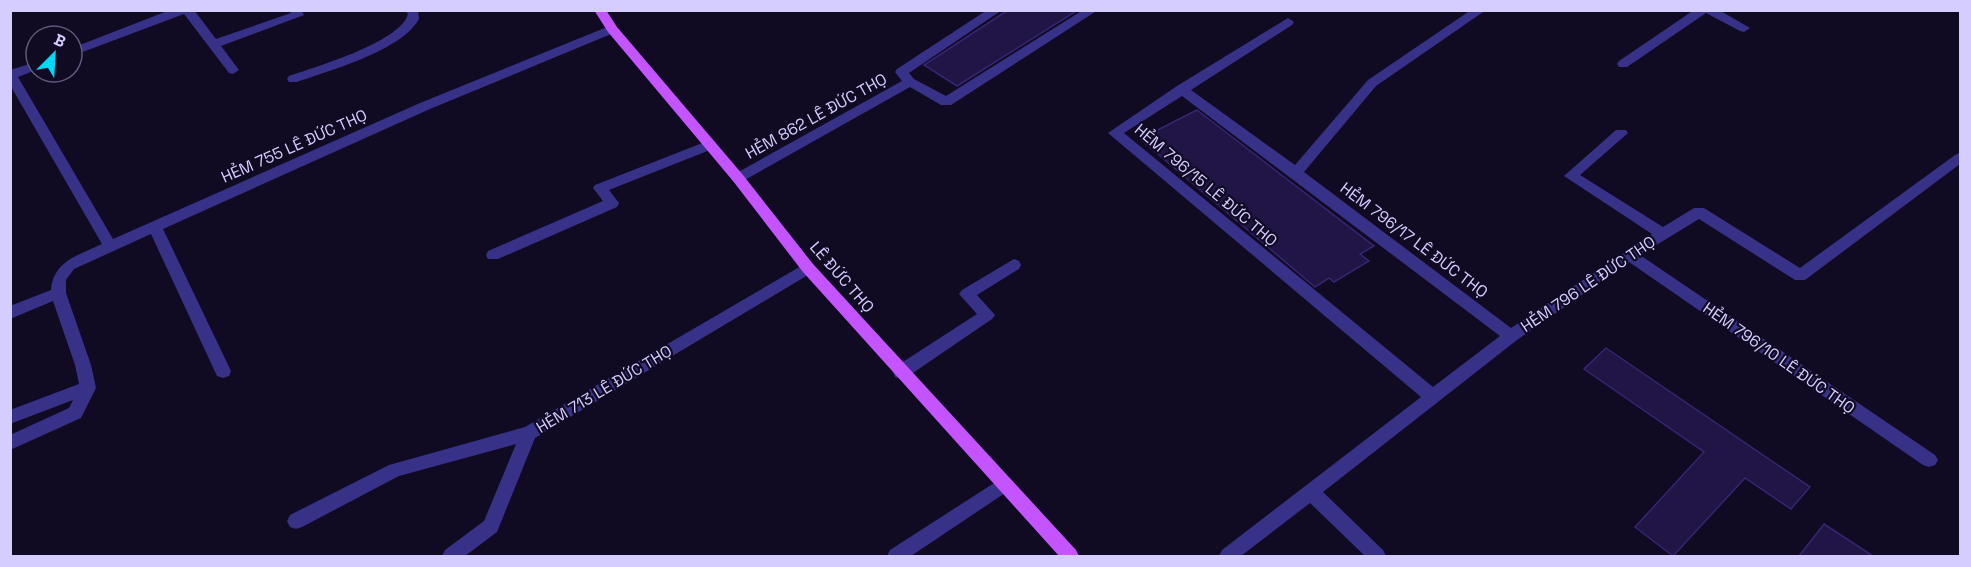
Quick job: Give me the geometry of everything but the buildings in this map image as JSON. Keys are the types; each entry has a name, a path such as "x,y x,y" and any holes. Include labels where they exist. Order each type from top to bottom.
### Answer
{"main road":[{"name":"LÊ ĐỨC THỌ","path":"605,12 612,29 738,178 808,268 1070,556"}],"street":[{"path":"84,47 182,10"},
{"path":"187,10 233,70"},
{"path":"212,45 298,15 295,10"},
{"path":"293,79 374,47 398,34 411,23 414,13 411,10"},
{"name":"HẺM 862 LÊ ĐỨC THỌ","path":"996,10 901,72 910,82 946,102 1092,10"},
{"path":"1296,172 1372,83 1480,10"},
{"path":"1623,64 1703,10"},
{"path":"1709,10 1744,28"},
{"name":"HẺM 796/15 LÊ ĐỨC THỌ","path":"1288,22 1115,133 1432,396"},
{"name":"HẺM 755 LÊ ĐỨC THỌ","path":"58,293 59,279 69,265 425,106 612,29"},
{"path":"11,75 110,246"},
{"name":"HẺM 862 LÊ ĐỨC THỌ","path":"738,178 910,82"},
{"name":"HẺM 796/17 LÊ ĐỨC THỌ","path":"1181,89 1296,172 1511,336"},
{"path":"1621,133 1571,176 1663,234"},
{"path":"494,255 612,203 600,188 710,145"},
{"name":"HẺM 796 LÊ ĐỨC THỌ","path":"1228,556 1511,336 1629,255 1699,212 1800,276 1960,158"},
{"path":"154,226 223,371"},
{"name":"HẺM 796/10 LÊ ĐỨC THỌ","path":"1629,255 1929,460"},
{"path":"901,372 987,315 967,294 1014,265"},
{"name":"HẺM 713 LÊ ĐỨC THỌ","path":"457,555 491,526 504,489 530,433 808,268"},
{"path":"10,313 58,293 83,365 88,388 75,412 10,443"},
{"path":"10,417 88,388"},
{"path":"296,521 395,470 530,433"},
{"path":"896,556 1005,484"},
{"path":"1311,492 1377,556"}]}
